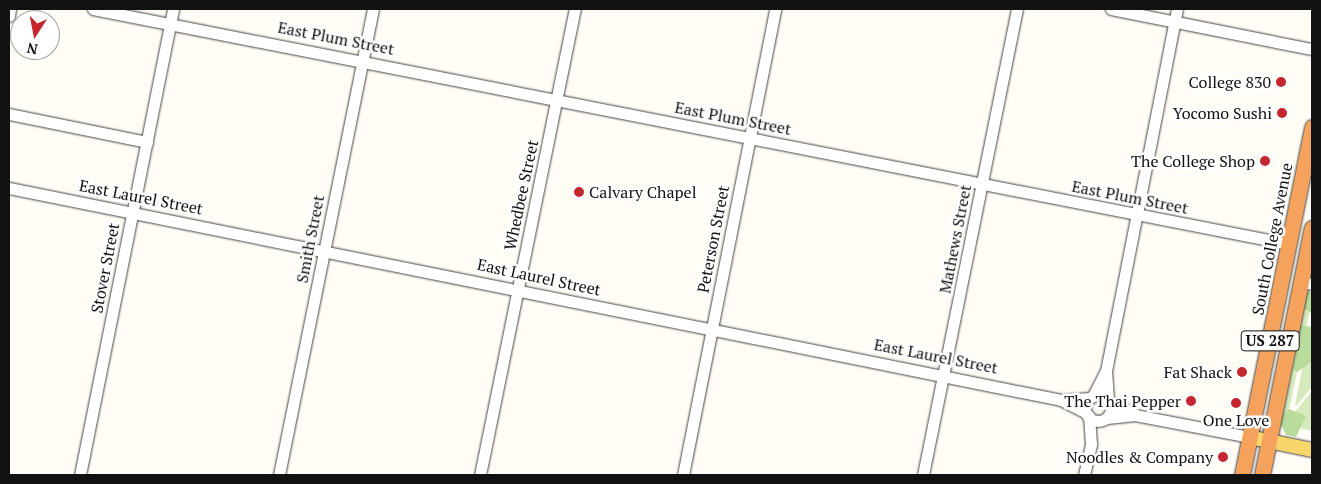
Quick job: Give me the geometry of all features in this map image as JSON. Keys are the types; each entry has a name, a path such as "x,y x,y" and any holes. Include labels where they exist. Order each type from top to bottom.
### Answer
{"highway":[{"name":"South College Avenue","path":"1242,475 1312,127"},
{"name":"US 287","path":"1262,475 1306,282 1312,228"},
{"path":"1289,244 1297,248 1306,282"}],"main road":[{"path":"1250,437 1312,450"}],"street":[{"path":"9,16 10,9"},
{"name":"East Plum Street","path":"93,9 156,22 171,22 1289,244"},
{"name":"Stover Street","path":"80,475 173,9"},
{"name":"Smith Street","path":"279,475 373,9"},
{"name":"Whedbee Street","path":"480,475 575,9"},
{"name":"Peterson Street","path":"683,475 775,9"},
{"name":"Mathews Street","path":"923,475 1017,9"},
{"path":"1111,9 1312,49"},
{"path":"1090,444 1111,410 1106,371 1178,9"},
{"path":"9,114 147,142"},
{"name":"East Laurel Street","path":"9,188 1061,400 1092,397"},
{"path":"1084,475 1090,444 1086,405 1106,371"},
{"path":"1092,397 1109,400 1135,415"},
{"name":"East Laurel Street","path":"1061,400 1088,415"},
{"path":"1088,415 1104,419 1135,415 1250,437"}],"green space":[{"path":"1306,291 1312,292 1312,313 1304,309"},
{"path":"1307,293 1312,300 1286,425 1281,424"},
{"path":"1312,319 1312,387 1296,406 1295,405"},
{"path":"1299,325 1312,327 1312,361 1297,372 1293,368 1296,357 1293,345"},
{"path":"1312,391 1312,431 1291,426 1294,413"},
{"path":"1289,409 1306,416 1296,437 1286,435 1278,419"}],"place":[{"name":"College 830","path":"1281,82"},
{"name":"Yocomo Sushi","path":"1282,113"},
{"name":"The College Shop","path":"1265,161"},
{"name":"Calvary Chapel","path":"579,192"},
{"name":"Fat Shack","path":"1242,372"},
{"name":"The Thai Pepper","path":"1191,401"},
{"name":"One Love","path":"1236,403"},
{"name":"Noodles & Company","path":"1223,457"}]}
